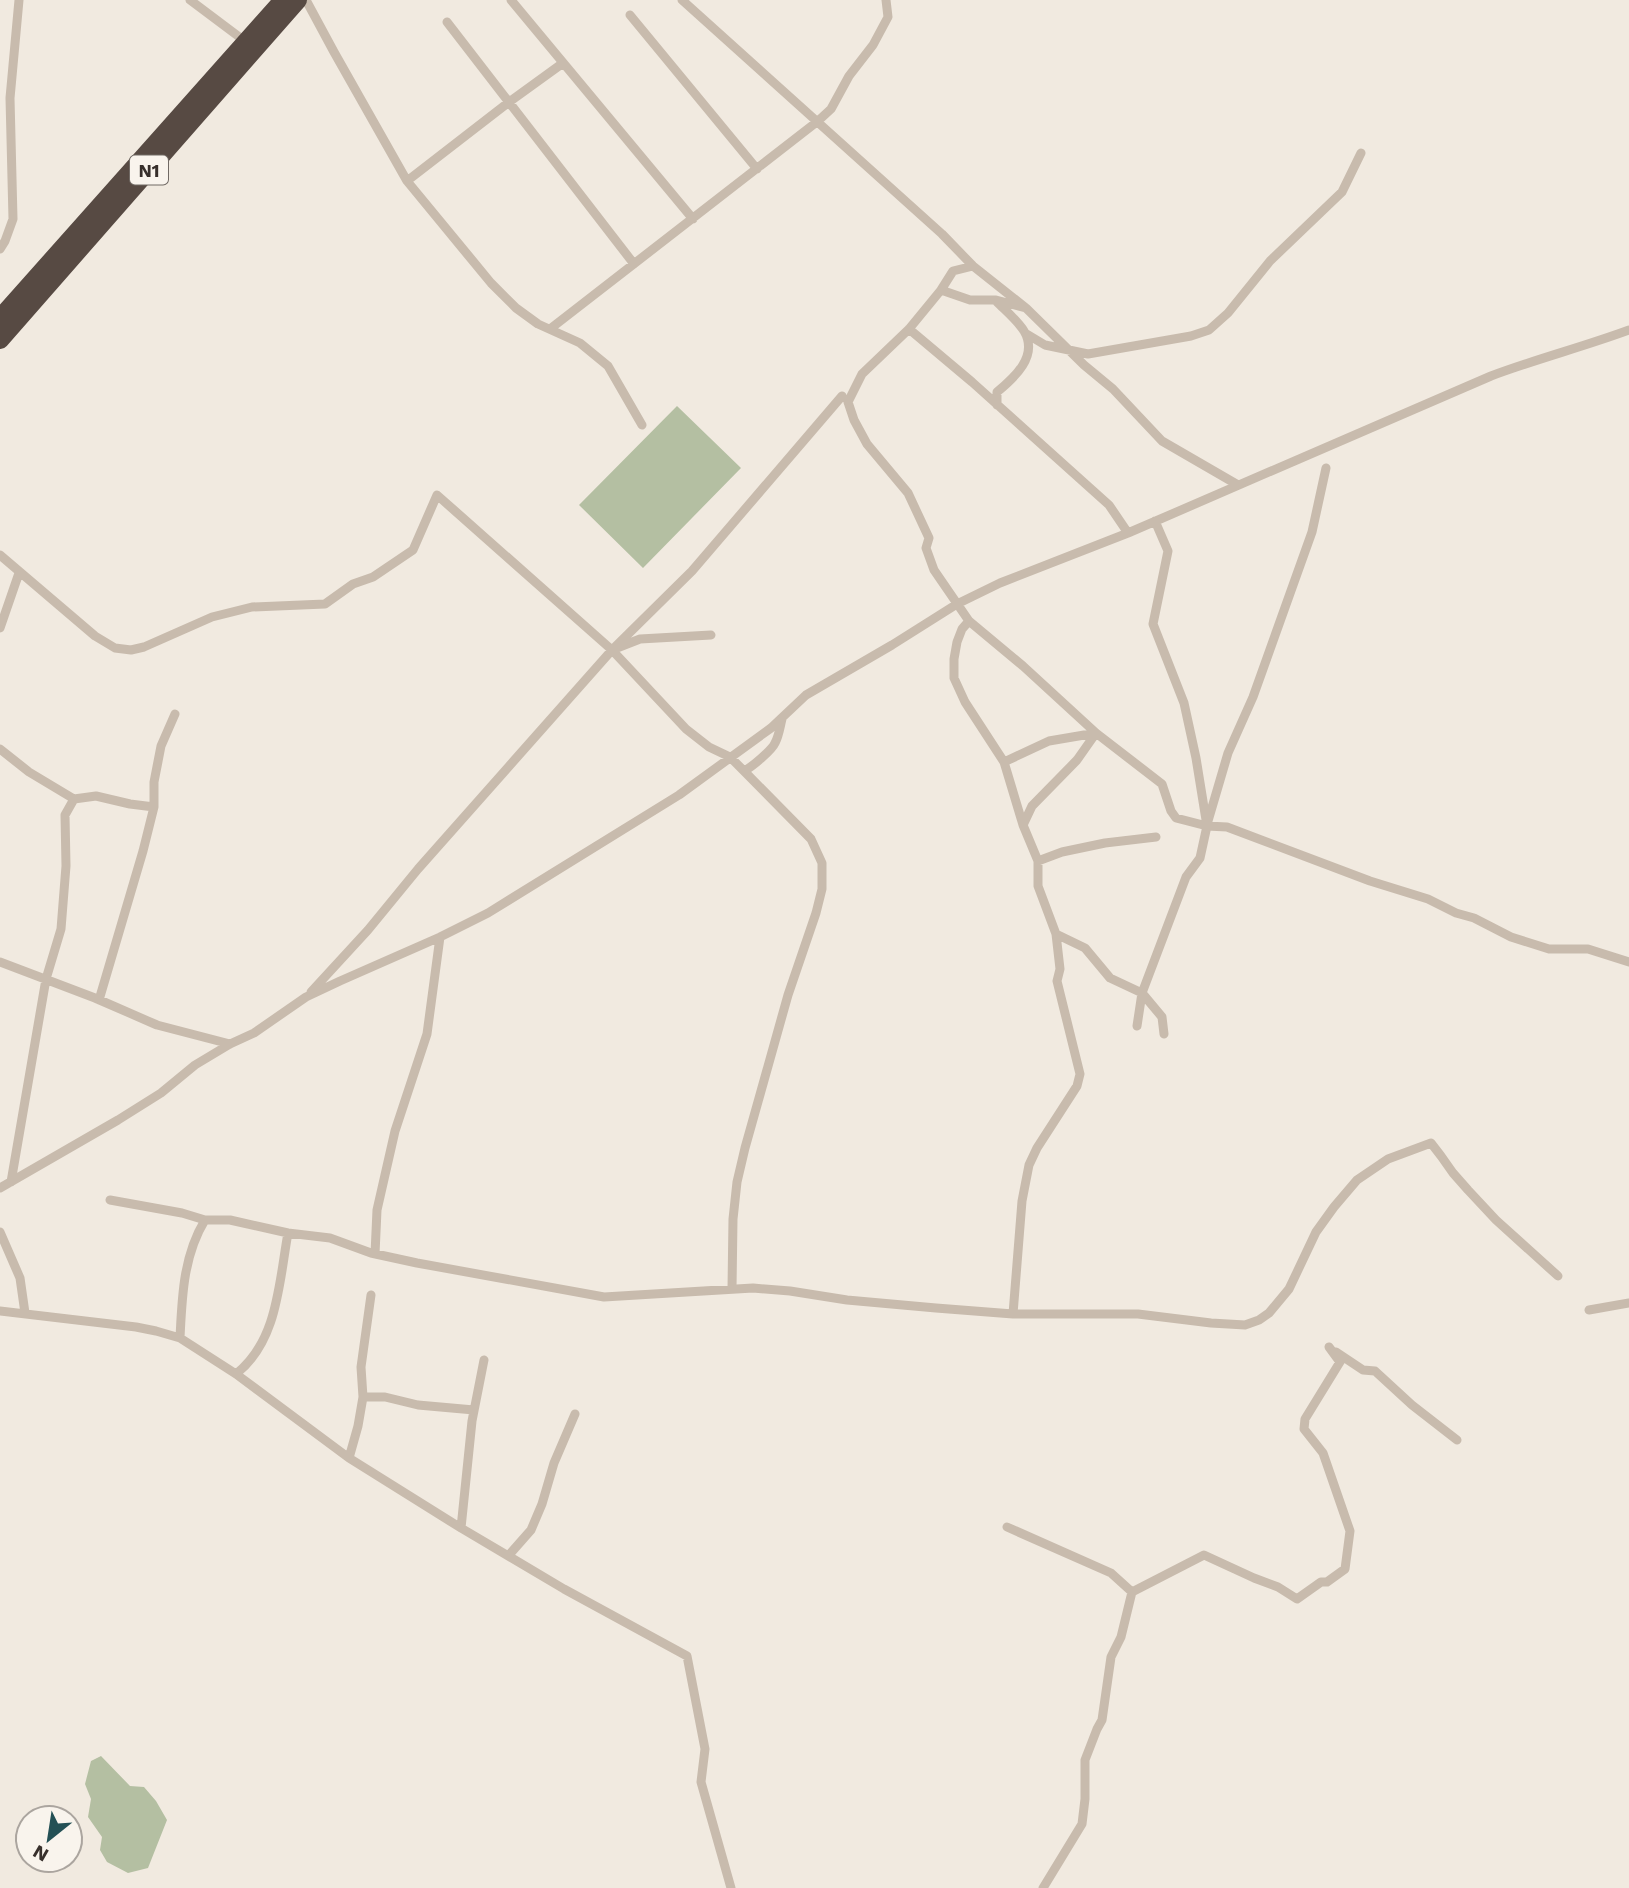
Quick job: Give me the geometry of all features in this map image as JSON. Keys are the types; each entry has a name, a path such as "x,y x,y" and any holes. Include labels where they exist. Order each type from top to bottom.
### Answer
{"highway":[{"name":"N1","path":"0,318 283,0"},
{"name":"N1","path":"0,340 298,0"}],"street":[{"path":"0,249 13,219 10,98 19,0"},
{"path":"190,0 246,42"},
{"path":"306,0 407,181 491,283 516,308 538,324 580,343 608,366 642,425"},
{"path":"510,0 693,219"},
{"path":"681,0 818,121 942,234 973,266 1026,307 1084,365 1113,389 1162,442 1238,485"},
{"path":"550,329 831,109 849,76 873,44 887,16 886,0"},
{"path":"630,15 757,169"},
{"path":"447,22 634,264"},
{"path":"407,181 563,63"},
{"path":"0,108 10,98"},
{"path":"996,300 1025,333 1045,345 1088,354 1191,336 1209,330 1228,313 1270,261 1342,192 1361,153"},
{"path":"973,266 953,271 941,290 909,328 862,374 848,402 867,444 908,493 929,538 926,548 934,570 970,621 1097,733 1162,784 1176,818 1207,826 1227,827 1370,881 1428,899 1511,937 1549,949 1588,949 1629,962"},
{"path":"941,290 970,300 996,300 1026,307"},
{"path":"909,328 1109,505 1128,533"},
{"path":"0,1188 150,1100 195,1065 254,1033 306,998 488,913 679,795 783,718 806,695 957,604 1000,583 1128,533 1491,376 1629,330"},
{"path":"998,405 997,392 1022,369 1028,351 1025,333"},
{"path":"306,998 369,930 418,869 612,650 692,571 842,396"},
{"path":"1138,1026 1142,993 1186,877 1200,858 1228,753 1253,697 1312,532 1326,468"},
{"path":"0,555 95,636 115,648 131,650 144,647 212,617 253,607 325,604 353,584 373,577 413,550 437,495 612,650 686,729 709,747 730,757 744,771 811,839 822,863 822,889 788,995 737,1182 733,1219 732,1289"},
{"path":"1155,521 1168,551 1153,624 1184,703 1207,826"},
{"path":"0,628 19,573"},
{"path":"970,621 962,629 957,642 954,678 965,702 1004,762 1023,825 1038,861 1038,886 1056,934 1060,969 1057,981 1080,1074 1077,1086 1029,1165 1022,1201 1013,1314"},
{"path":"612,650 640,639 711,635"},
{"path":"99,1000 143,852 153,807 154,782 161,746 175,714"},
{"path":"744,771 754,766 774,746 783,718"},
{"path":"1004,762 1049,741 1097,733"},
{"path":"1023,825 1032,806 1077,760 1097,733"},
{"path":"0,749 29,772 74,799 96,796 153,807"},
{"path":"11,1182 46,979 61,929 66,866 65,815 74,799"},
{"path":"1038,861 1094,845 1156,837"},
{"path":"1056,934 1085,948 1110,978 1142,993 1162,1017 1164,1034"},
{"path":"375,1254 377,1210 396,1130 427,1034 440,937"},
{"path":"0,962 99,1000 157,1026 230,1045"},
{"path":"110,1200 182,1213 205,1220 230,1220 288,1233 330,1238 375,1254 417,1264 604,1297 765,1289 847,1300 1013,1314 1138,1314 1245,1325 1269,1313 1289,1289 1316,1232 1357,1180 1388,1158 1431,1143 1453,1174 1496,1220 1558,1276"},
{"path":"180,1338 182,1290 186,1270 205,1220"},
{"path":"0,1231 20,1278 24,1313"},
{"path":"236,1374 254,1356 272,1321 288,1233"},
{"path":"349,1458 363,1397 361,1367 371,1295"},
{"path":"1589,1310 1629,1303"},
{"path":"0,1311 136,1327 180,1338 236,1374 349,1458 489,1546 687,1656 705,1749 701,1782 731,1888"},
{"path":"1042,1888 1082,1824 1085,1760 1102,1720 1111,1657 1121,1637 1132,1592 1204,1555 1278,1587 1297,1600 1321,1582 1328,1582 1345,1569 1350,1531 1323,1453 1304,1429 1305,1419 1340,1362 1329,1347 1363,1370 1375,1371 1412,1405 1457,1440"},
{"path":"461,1528 474,1410 484,1360"},
{"path":"363,1397 385,1397 418,1405 474,1410"},
{"path":"509,1555 531,1530 575,1414"},
{"path":"1007,1527 1111,1573 1132,1592"}],"green space":[{"path":"677,406 741,468 643,568 579,505"},
{"path":"101,1756 130,1786 144,1787 167,1820 148,1868 128,1873 107,1862 100,1850 102,1837 88,1817 91,1799 85,1784 91,1761"}]}
